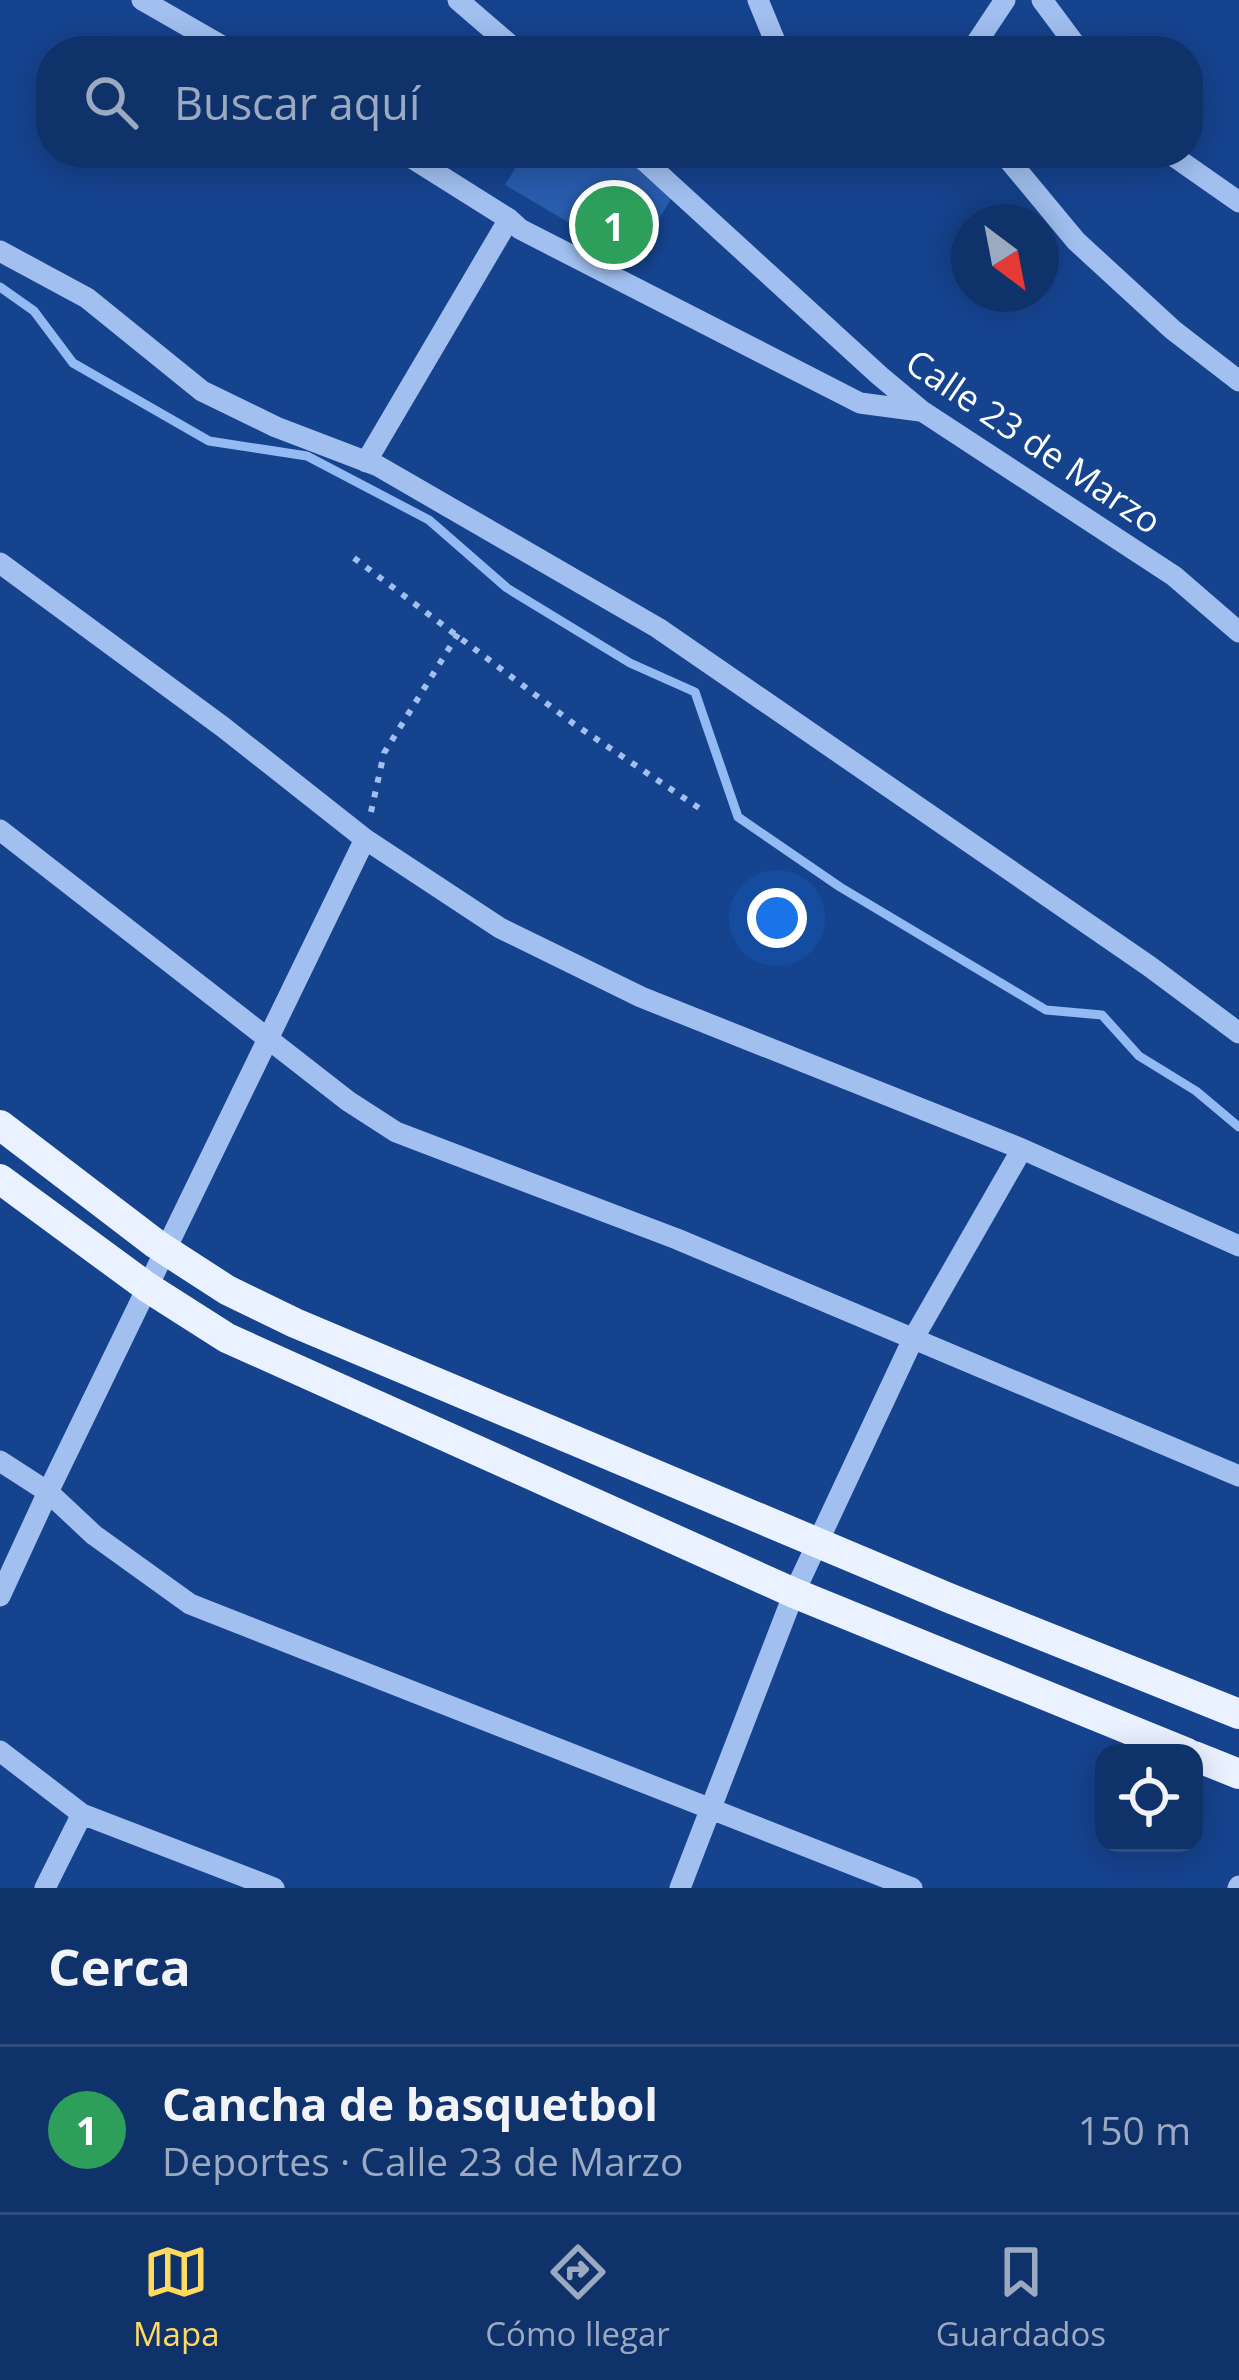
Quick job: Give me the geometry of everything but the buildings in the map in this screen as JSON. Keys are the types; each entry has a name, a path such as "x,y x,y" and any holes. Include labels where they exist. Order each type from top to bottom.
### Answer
{"main road":[{"path":"0,1125 165,1250 227,1290 295,1323 1239,1714"},
{"path":"0,1179 147,1287 227,1338 794,1593 1166,1744"},
{"path":"1203,1759 1239,1774"}],"street":[{"path":"142,0 205,36"},
{"path":"458,0 500,36"},
{"path":"758,0 773,36"},
{"path":"981,36 1005,0"},
{"path":"1042,0 1069,36"},
{"path":"428,168 520,229 860,404 922,411"},
{"name":"Calle 23 de Marzo","path":"652,168 922,411 1174,576 1239,632"},
{"path":"1015,168 1076,241 1173,330 1239,381"},
{"path":"1190,168 1239,202"},
{"path":"367,462 509,219"},
{"path":"0,251 87,298 202,391 276,427 367,462 658,628 1239,1033"},
{"path":"0,563 223,727 365,839 500,928 641,998 1022,1149 1239,1246"},
{"path":"0,830 268,1040 396,1132 677,1239 1239,1476"},
{"path":"0,1596 365,839"},
{"path":"680,1888 794,1593 913,1340 1022,1149"},
{"path":"0,1461 190,1604 912,1888"},
{"path":"0,1750 82,1814 274,1888"},
{"path":"46,1888 82,1814"}],"path":[{"path":"354,558 574,724 705,812"},
{"path":"365,839 384,753 458,634"}],"shaded area":[{"path":"515,168 641,168 677,189 634,261 505,185"}],"waterway":[{"path":"0,287 34,311 73,363 209,441 307,456 429,520 507,588 630,663 695,692 738,817 840,887 1046,1010 1102,1015 1139,1056 1196,1091 1239,1127"}],"place":[{"name":"Cancha de basquetbol","path":"614,225"}]}
